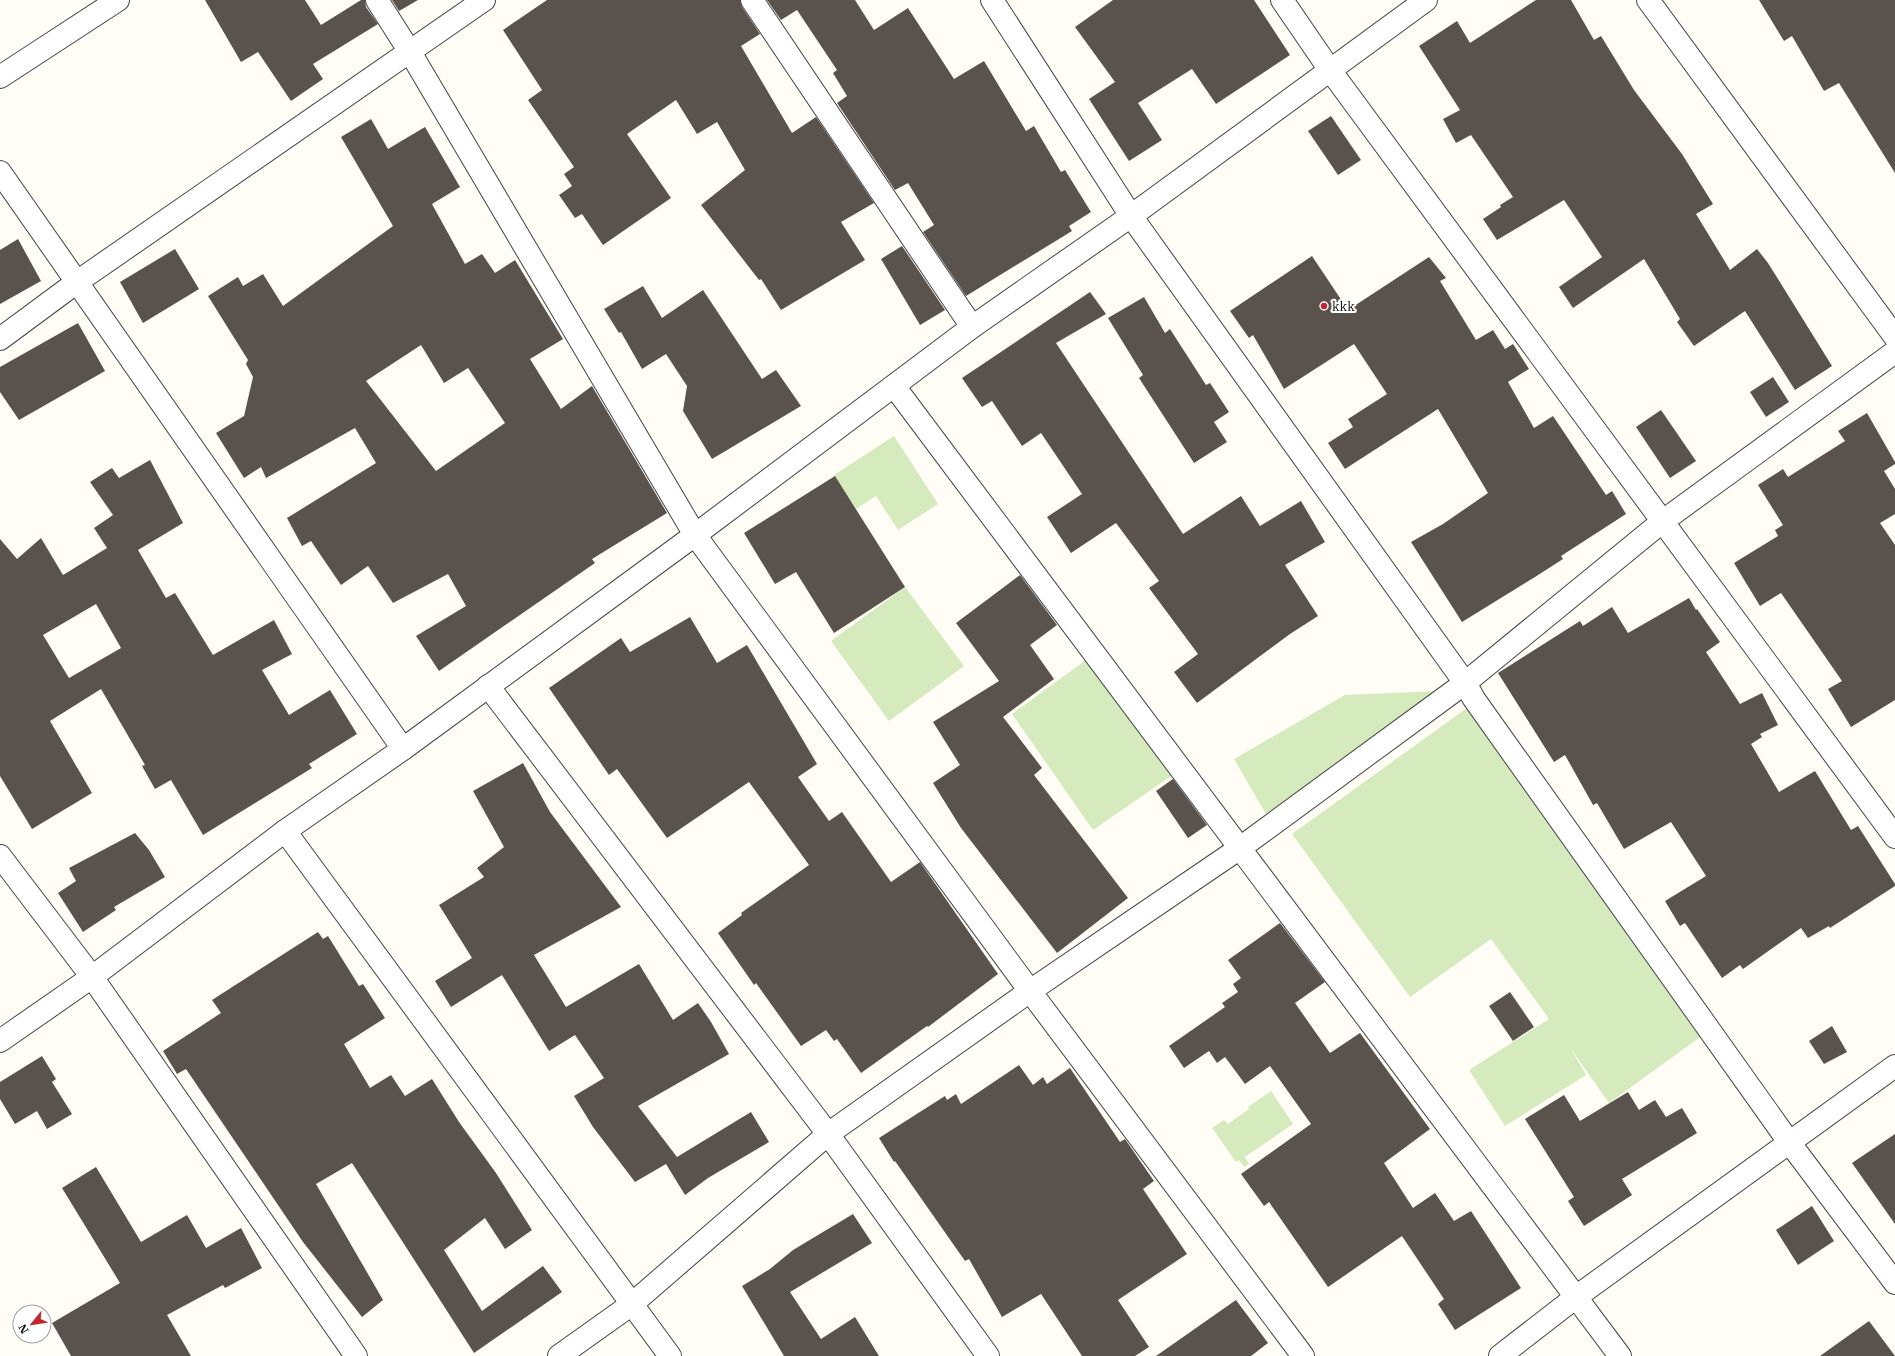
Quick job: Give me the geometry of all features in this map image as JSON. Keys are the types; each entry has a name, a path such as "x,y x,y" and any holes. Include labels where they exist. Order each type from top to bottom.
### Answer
{"street":[{"path":"0,77 118,0"},
{"path":"377,0 410,52 695,535 1030,991 1304,1356"},
{"path":"0,339 77,282 484,0"},
{"path":"752,0 972,327"},
{"path":"992,0 1130,216 1465,683 1474,699 1789,1142 1895,1283"},
{"path":"1282,0 1330,70 1895,837"},
{"path":"0,1041 92,977 285,831 403,749 695,535 972,327 1130,216 1426,0"},
{"path":"1648,0 1895,337"},
{"path":"0,172 403,749"},
{"path":"559,1356 632,1304 828,1134 1030,991 1240,848 1465,683 1663,521 1895,352"},
{"path":"894,386 1620,1356"},
{"path":"488,686 828,1134 988,1356"},
{"path":"285,831 670,1356"},
{"path":"0,856 92,977 356,1356"},
{"path":"1500,1356 1576,1297 1895,1066"}],"green space":[{"path":"894,436 938,504 898,530 876,496 856,509 834,475"},
{"path":"905,587 964,666 889,721 831,641"},
{"path":"1086,660 1174,774 1093,830 1012,714"},
{"path":"1438,691 1266,814 1234,759 1345,695"},
{"path":"1467,708 1703,1035 1609,1103 1571,1049 1586,1075 1505,1126 1469,1070 1549,1019 1491,939 1410,997 1292,834"},
{"path":"1271,1091 1293,1124 1245,1157 1249,1164 1244,1167 1239,1160 1236,1162 1212,1128 1224,1120 1228,1124 1249,1109 1248,1107"}],"building":[{"path":"205,0 305,0 321,25 361,0 365,0 366,7 378,24 313,64 323,79 291,101 258,52 241,62"},
{"path":"392,0 418,0 399,11"},
{"path":"547,0 740,0 742,7 760,34 741,46 792,133 816,117 874,203 841,222 865,260 781,310 761,279 759,280 701,205 745,170 717,122 697,134 676,100 627,134 671,198 603,245 582,214 575,218 559,195 572,186 564,174 574,167 528,100 542,90 503,30"},
{"path":"767,0 855,0 874,30 908,8 954,79 984,61 1026,131 1034,126 1061,172 1065,170 1091,212 1069,226 1072,231 966,296 923,232 934,225 908,183 895,190 837,103 847,96 833,73 837,70 797,10 781,20"},
{"path":"1113,0 1254,0 1290,55 1216,104 1192,69 1138,103 1162,140 1129,161 1089,99 1115,82 1075,27"},
{"path":"1536,0 1571,0 1594,40 1601,36 1634,90 1682,154 1713,204 1696,214 1730,270 1757,249 1768,263 1832,366 1795,390 1745,311 1694,346 1677,322 1680,319 1644,259 1573,308 1559,287 1602,257 1564,200 1497,240 1483,219 1501,207 1500,205 1513,197 1471,135 1456,143 1443,119 1460,110 1419,46 1457,21 1470,43"},
{"path":"1759,0 1895,0 1895,173 1839,83 1824,91 1792,36 1784,41"},
{"path":"1331,116 1361,160 1338,175 1308,131"},
{"path":"371,119 388,149 425,127 460,187 432,204 465,264 482,254 495,273 515,260 563,339 530,359 561,409 592,386 667,513 592,559 595,563 439,671 416,636 466,606 448,574 393,603 368,566 341,585 311,541 302,546 287,518 376,463 355,428 266,478 261,467 244,478 216,433 244,416 253,377 246,364 248,360 208,296 238,277 243,286 263,274 283,306 393,226 341,137","holes":["421,345 444,383 468,368 505,423 436,471 366,381"]},
{"path":"18,239 41,281 0,304 0,250"},
{"path":"902,246 945,310 920,325 881,259"},
{"path":"175,249 199,289 143,323 120,282"},
{"path":"1312,256 1348,310 1429,257 1446,278 1440,281 1476,340 1493,330 1505,349 1513,344 1529,369 1508,382 1534,428 1553,416 1606,495 1612,491 1626,514 1561,556 1563,559 1462,622 1411,542 1443,524 1488,493 1438,409 1345,469 1328,443 1353,427 1348,419 1387,394 1354,344 1284,389 1253,335 1249,338 1230,311"},
{"path":"643,286 662,318 703,290 762,379 776,370 801,406 712,459 683,411 687,386 666,354 642,369 621,332 619,333 604,309"},
{"path":"1090,292 1106,314 1056,343 1183,534 1241,496 1260,526 1301,501 1325,542 1285,565 1318,616 1290,634 1197,703 1174,672 1198,654 1149,588 1159,581 1116,523 1071,553 1047,517 1082,494 1041,433 1022,446 992,401 982,407 962,378"},
{"path":"1144,297 1165,333 1170,329 1206,385 1210,383 1229,412 1214,422 1227,442 1194,463 1139,378 1143,375 1108,318"},
{"path":"78,323 105,371 19,420 0,392 0,367"},
{"path":"1773,377 1789,402 1766,417 1750,392"},
{"path":"1661,410 1696,461 1670,478 1636,427"},
{"path":"1867,413 1895,462 1895,464 1884,471 1895,489 1895,514 1880,523 1895,545 1895,700 1851,727 1828,689 1842,681 1781,593 1760,606 1734,563 1778,536 1775,530 1783,525 1758,485 1783,469 1788,477 1845,441 1838,431"},
{"path":"150,460 183,523 138,550 166,598 175,593 213,655 274,620 292,654 262,670 289,715 330,690 357,734 309,764 312,768 203,835 171,780 155,789 142,766 145,765 101,689 50,721 92,793 32,829 0,776 0,539 17,559 41,538 63,575 107,548 94,528 113,515 90,482 112,468 119,478","holes":["96,604 121,648 69,678 43,635"]},
{"path":"835,476 905,587 834,633 796,572 775,584 744,533"},
{"path":"1020,575 1057,625 1030,645 1054,679 1003,717 1042,768 1034,775 1128,898 1057,953 961,828 933,783 960,765 933,722 999,681 956,623"},
{"path":"1689,598 1720,642 1706,652 1740,704 1762,693 1778,725 1760,734 1762,737 1751,744 1779,792 1815,771 1851,830 1858,826 1895,884 1895,886 1830,928 1829,926 1808,938 1801,928 1743,969 1740,965 1722,978 1685,923 1680,926 1665,901 1706,876 1671,822 1624,849 1597,803 1593,805 1565,755 1554,762 1498,673 1580,621 1583,626 1612,607 1628,633"},
{"path":"690,617 717,663 747,645 817,764 798,777 829,821 842,812 891,882 920,862 998,974 928,1027 927,1026 861,1073 837,1039 834,1041 826,1030 801,1046 756,983 754,985 718,933 742,915 741,913 809,865 749,782 667,838 617,769 609,775 549,688 621,638 630,652"},
{"path":"523,763 550,812 621,907 534,955 566,1007 639,964 673,1020 698,1003 711,1022 729,1054 638,1106 677,1157 751,1112 769,1142 708,1178 685,1195 666,1164 635,1182 593,1127 574,1096 604,1078 575,1035 549,1051 502,975 451,1007 435,981 472,958 439,905 484,877 477,868 504,847 473,791"},
{"path":"1173,779 1207,825 1188,838 1156,791"},
{"path":"135,833 149,850 165,877 114,907 116,910 83,932 58,893 76,881 69,868"},
{"path":"1280,923 1325,982 1295,1003 1330,1053 1360,1033 1430,1129 1384,1163 1413,1208 1435,1193 1454,1221 1471,1211 1521,1288 1455,1330 1438,1304 1444,1299 1402,1236 1328,1287 1269,1202 1264,1206 1241,1174 1311,1124 1270,1066 1245,1084 1225,1057 1217,1063 1209,1051 1184,1068 1169,1046 1225,1007 1222,1003 1238,992 1233,984 1241,978 1228,960"},
{"path":"318,932 323,939 328,936 359,986 363,984 385,1018 344,1044 370,1088 391,1075 405,1096 432,1079 459,1122 496,1173 532,1230 505,1249 485,1218 444,1250 482,1311 543,1266 562,1292 474,1353 352,1163 316,1184 383,1300 362,1317 303,1242 186,1069 177,1074 163,1051 221,1013 212,1000"},
{"path":"1510,992 1534,1027 1513,1041 1489,1006"},
{"path":"1832,1026 1847,1052 1824,1064 1809,1041"},
{"path":"42,1056 56,1079 52,1082 72,1114 47,1129 37,1111 15,1124 0,1099 0,1082"},
{"path":"1019,1065 1033,1085 1043,1077 1047,1084 1070,1068 1120,1142 1125,1139 1154,1181 1143,1189 1187,1254 1118,1300 1149,1347 1135,1356 1082,1356 1041,1294 1002,1317 969,1259 965,1261 895,1161 894,1162 879,1138 945,1096 947,1100 956,1094 961,1104"},
{"path":"1628,1092 1639,1110 1655,1100 1666,1117 1682,1108 1697,1133 1622,1179 1632,1195 1584,1226 1568,1201 1574,1197 1525,1119 1564,1095 1580,1121"},
{"path":"1895,1134 1895,1224 1852,1163"},
{"path":"96,1167 141,1242 187,1215 206,1248 241,1228 262,1268 225,1288 223,1285 167,1315 191,1356 71,1356 52,1323 120,1283 62,1188"},
{"path":"1812,1206 1834,1241 1798,1265 1776,1230"},
{"path":"853,1214 872,1243 790,1292 821,1339 855,1317 879,1356 784,1356 742,1286 770,1269 793,1250"},
{"path":"1236,1300 1268,1343 1251,1356 1156,1356"},
{"path":"1869,1321 1895,1356 1820,1356"}],"place":[{"name":"kkk","path":"1324,306"}]}
